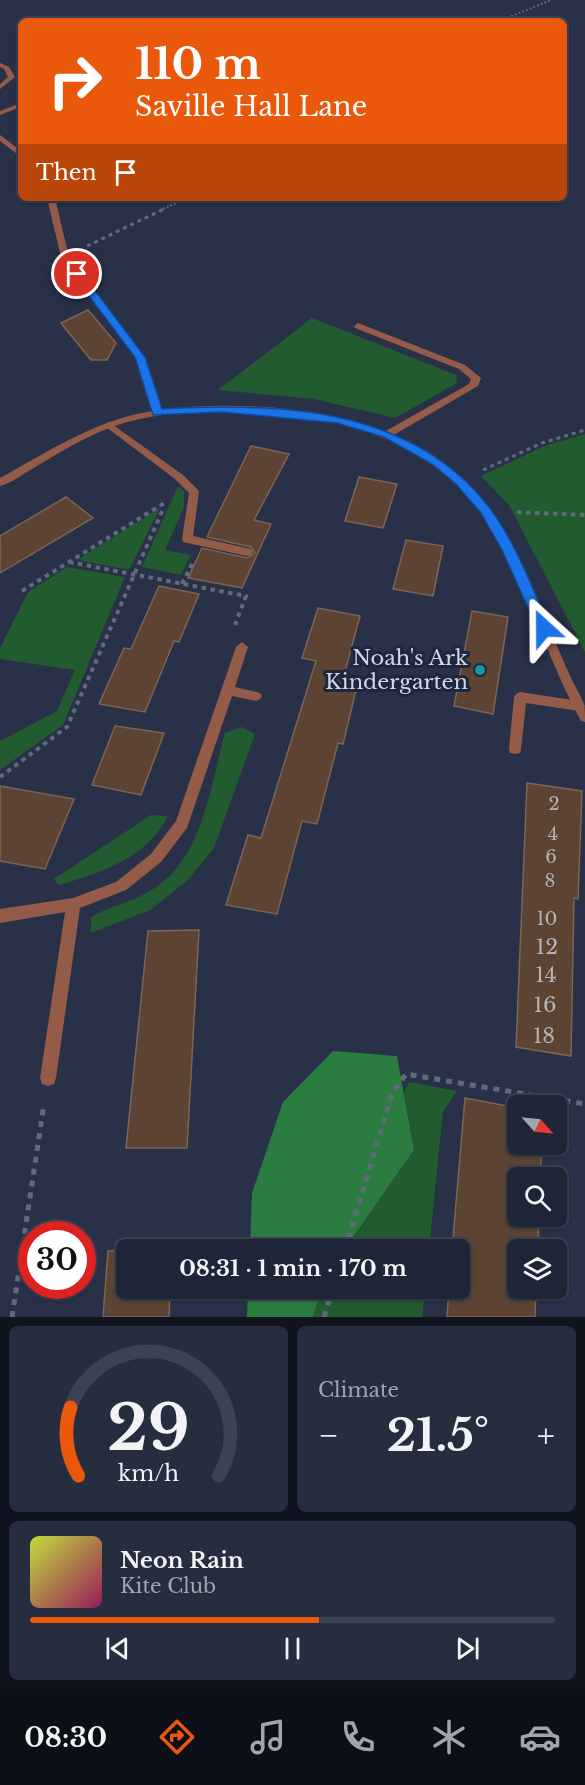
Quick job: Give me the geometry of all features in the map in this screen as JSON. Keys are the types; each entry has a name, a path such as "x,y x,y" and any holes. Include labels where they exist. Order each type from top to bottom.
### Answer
{"street":[{"path":"0,65 7,68 12,76 0,87"},
{"path":"0,113 18,106"},
{"path":"0,137 18,152"},
{"path":"52,201 65,257 140,357 157,412"},
{"path":"358,326 462,367 476,378 473,386 388,434"},
{"path":"0,483 109,425 157,412 222,408 306,415 367,426 388,434 436,462 460,481 485,510 508,550 582,712"},
{"path":"109,425 179,477 194,492 187,539 247,552"},
{"path":"0,916 73,904 121,886 156,858 182,824 242,648"},
{"path":"227,690 256,696"},
{"path":"515,748 520,698 582,712"},
{"path":"48,1078 73,904"}],"path":[{"path":"507,18 551,0"},
{"path":"65,257 181,201"},
{"path":"460,481 542,443 585,430"},
{"path":"0,777 67,727 132,574 179,477"},
{"path":"22,591 167,501"},
{"path":"485,510 585,515"},
{"path":"69,562 246,596 230,642 242,648"},
{"path":"348,1239 392,1094 406,1074 585,1104"},
{"path":"12,1317 48,1078"},
{"path":"324,1317 330,1299"}],"green space":[{"path":"312,318 456,375 457,383 395,418 314,399 218,390"},
{"path":"585,434 585,652 509,505 481,476 544,446"},
{"path":"178,486 184,491 184,507 165,550 191,555 181,575 142,567"},
{"path":"160,508 129,570 77,560"},
{"path":"67,567 125,577 63,725 0,770 0,741 57,711 75,670 0,659 0,648 28,592"},
{"path":"242,727 255,734 214,848 187,881 150,910 91,933 91,917 150,891 168,878 182,861 202,821 225,733"},
{"path":"151,815 168,816 159,831 135,853 106,869 75,880 59,885 54,879"},
{"path":"333,1051 397,1056 414,1150 352,1239 250,1239 252,1193 283,1102"},
{"path":"409,1082 457,1091 443,1112 430,1239 353,1239 414,1150 404,1093"},
{"path":"248,1299 318,1299 313,1317 247,1317"},
{"path":"318,1299 424,1299 422,1317 313,1317"}],"building":[{"path":"88,310 116,343 107,360 91,360 61,323"},
{"path":"251,446 289,454 254,520 271,524 242,588 188,578 202,548 247,558 255,553 251,547 207,537"},
{"path":"359,477 397,484 383,528 345,521"},
{"path":"66,497 93,518 0,573 0,536"},
{"path":"406,540 443,546 433,596 393,589"},
{"path":"159,586 199,594 179,642 174,641 145,712 99,704 124,648 131,649"},
{"path":"318,608 360,616 342,683 357,686 343,744 338,743 317,824 302,821 277,914 226,905 248,835 261,838 316,661 302,658"},
{"name":"Noah's Ark Kindergarten","path":"472,611 508,617 493,714 454,706"},
{"path":"115,726 164,733 141,795 92,785"},
{"path":"527,783 582,791 578,899 574,898 571,1056 516,1047"},
{"path":"0,786 74,799 45,869 0,861"},
{"path":"199,930 187,1148 126,1148 148,931"},
{"path":"465,1098 507,1106 507,1155 541,1155 541,1167 507,1167 507,1227 539,1227 538,1239 507,1239 507,1299 536,1299 535,1317 447,1317 448,1299 470,1299 470,1239 453,1239"},
{"path":"108,1251 116,1251 116,1299 170,1299 169,1317 103,1317"}],"place":[{"name":"Noah's Ark Kindergarten","path":"480,670"}],"route":[{"path":"77,274 140,357 157,412 222,408 338,420 367,426 388,434 413,446 436,462 460,481 485,510 508,550 544,628"}]}
